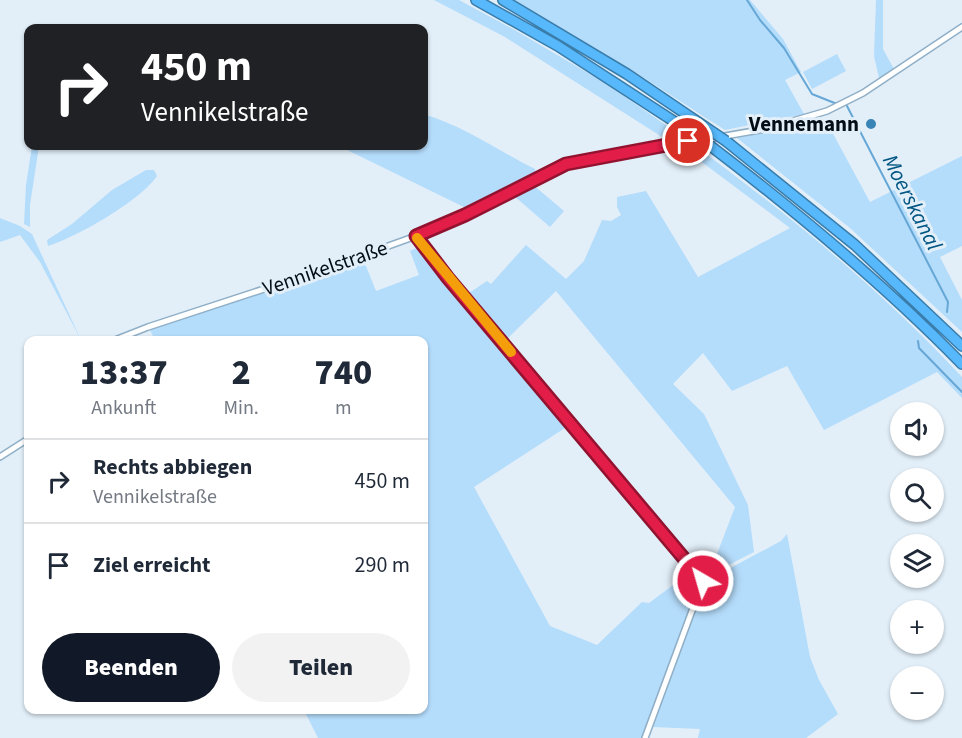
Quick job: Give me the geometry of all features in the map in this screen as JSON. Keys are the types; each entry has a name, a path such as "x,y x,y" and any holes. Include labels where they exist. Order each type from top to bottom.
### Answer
{"highway":[{"path":"476,0 593,67 708,144 778,197 848,256 914,315 962,364"},
{"path":"503,0 627,74 726,141 855,245 962,346"}],"street":[{"name":"Vennikelstraße","path":"125,336 416,236 465,215 566,164 765,129 827,111 863,93 962,27"},
{"path":"416,236 448,278 703,581 645,738"},
{"path":"0,457 24,442"}],"shaded area":[{"path":"434,0 459,0 513,29 605,83 686,139 670,142 505,37"},
{"path":"514,0 750,0 783,39 801,72 785,80 804,114 725,130 630,69"},
{"path":"876,0 883,0 883,49 894,69 879,78 874,56"},
{"path":"837,54 846,71 812,89 803,72"},
{"path":"428,116 452,125 535,169 536,176 470,210 347,150 428,150"},
{"path":"825,119 870,202 962,156 962,246 940,257 962,300 962,332 850,228 737,138"},
{"path":"691,143 798,225 866,283 962,377 962,398 937,372 824,430 787,366 732,391 703,353 673,384 704,414 748,505 754,552 707,576 704,576 717,554 735,507 556,291 505,341 466,295 487,281 491,284 526,245 566,279 584,261 602,220 611,221 621,215 617,207 617,197 646,191 698,277 790,228 691,154"},
{"path":"31,150 38,150 30,205 30,227 24,224 26,185"},
{"path":"146,170 154,170 157,176 149,186 123,207 91,226 48,246 47,240 72,224 112,190"},
{"path":"532,184 564,211 550,227 513,195"},
{"path":"0,218 32,234 79,336 40,262 20,235 0,242"},
{"path":"419,247 568,426 474,487 550,626 597,645 642,602 649,603 692,571 697,580 696,593 643,738 318,738 306,714 428,714 428,336 153,336 150,330 356,262 366,266 376,291 419,275 410,251"},
{"path":"787,534 810,657 819,680 838,714 806,738 698,738 700,729 652,727 704,586 710,579 781,541"}],"waterway":[{"name":"Moerskanal","path":"747,0 760,20 784,48 812,94 837,104"},
{"name":"Moerskanal","path":"847,106 948,302 947,312"},
{"name":"Moerskanal","path":"918,341 919,348 962,392"}],"slow traffic":[{"path":"417,238 511,352"}],"place":[{"name":"Vennemann","path":"871,124"}],"route":[{"path":"688,141 592,158 554,168 465,215 416,236 448,278 703,581"}]}
